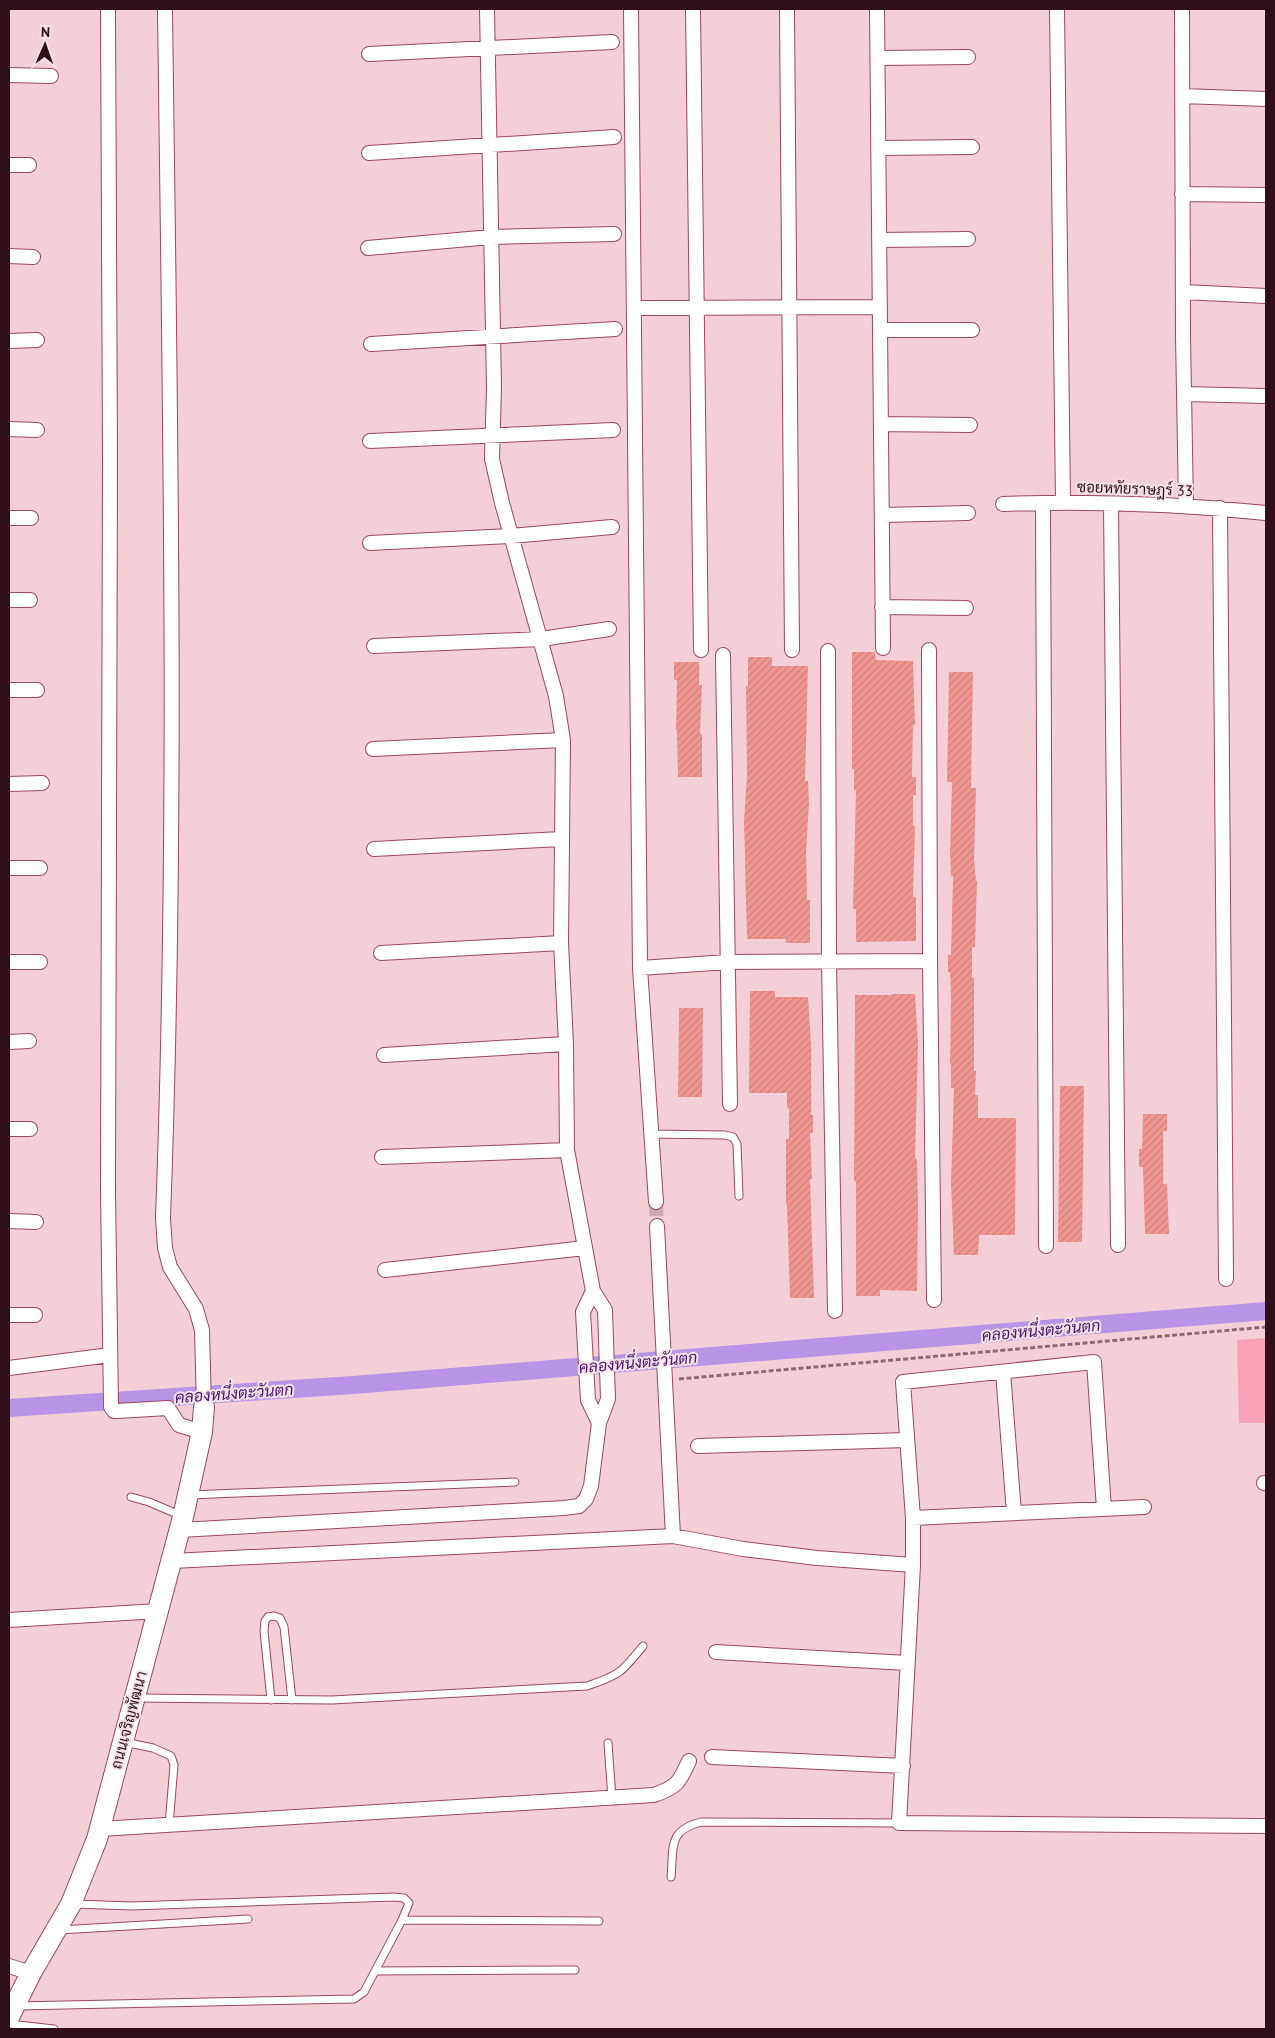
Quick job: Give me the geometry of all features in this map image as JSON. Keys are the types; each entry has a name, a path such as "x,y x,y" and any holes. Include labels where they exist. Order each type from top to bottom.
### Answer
{"street":[{"path":"108,9 110,490 108,1192 111,1407 117,1411 168,1408 179,1426 202,1432"},
{"path":"165,9 172,509 172,659 169,1017 163,1218 164,1248 170,1267 196,1309 202,1330 204,1407"},
{"path":"181,1523 564,1508 579,1506 586,1499 592,1486 599,1423 608,1400 605,1310 593,1291 567,1150 566,1044 561,943 562,740 556,696 511,536 492,459 493,337 487,9"},
{"path":"631,9 640,968 656,1202"},
{"path":"693,9 702,650"},
{"path":"787,9 792,650"},
{"path":"877,9 883,648"},
{"path":"1058,9 1063,502"},
{"path":"1182,9 1186,506"},
{"path":"369,54 488,46 612,42"},
{"path":"878,58 968,57"},
{"path":"9,75 51,76"},
{"path":"1182,96 1266,99"},
{"path":"369,152 614,138"},
{"path":"879,148 972,147"},
{"path":"9,165 29,165"},
{"path":"1182,194 1266,195"},
{"path":"368,248 491,237 614,234"},
{"path":"879,240 968,238"},
{"path":"9,256 33,257"},
{"path":"1183,292 1266,296"},
{"path":"634,308 880,307"},
{"path":"370,344 615,329"},
{"path":"880,330 972,330"},
{"path":"9,341 37,340"},
{"path":"1184,394 1266,396"},
{"path":"881,424 970,424"},
{"path":"9,429 37,430"},
{"path":"370,441 613,430"},
{"name":"ซอยหทัยราษฎร์ 33","path":"1003,504 1063,502 1186,506 1266,513"},
{"path":"1043,503 1046,1246"},
{"path":"1111,504 1118,1245"},
{"path":"1220,508 1226,1279"},
{"path":"882,514 968,513"},
{"path":"9,518 31,518"},
{"path":"370,543 511,536 612,527"},
{"path":"9,600 30,600"},
{"path":"882,607 966,608"},
{"path":"374,646 541,639 609,629"},
{"path":"929,650 934,1300"},
{"path":"828,651 829,962 835,1311"},
{"path":"723,655 730,1104"},
{"path":"9,690 37,690"},
{"path":"373,749 562,740"},
{"path":"9,784 42,784"},
{"path":"374,849 562,839"},
{"path":"9,868 40,868"},
{"path":"381,953 561,943"},
{"path":"640,968 728,962 930,961"},
{"path":"9,962 40,962"},
{"path":"9,1042 29,1042"},
{"path":"384,1055 566,1044"},
{"path":"9,1129 30,1129"},
{"path":"382,1157 567,1150"},
{"path":"9,1221 36,1222"},
{"path":"657,1226 673,1536"},
{"path":"385,1270 585,1248"},
{"path":"593,1291 583,1312 588,1400 599,1423"},
{"path":"9,1315 35,1315"},
{"path":"9,1368 110,1361"},
{"path":"1104,1508 1094,1362 903,1382 913,1518 914,1564 907,1663 904,1766 899,1823 1266,1826"},
{"path":"1003,1372 1014,1513"},
{"name":"ถนนเจริญพัฒนา","path":"11,2016 31,1973 71,1904 93,1852 100,1830 172,1561 202,1432 204,1407"},
{"path":"698,1446 907,1440"},
{"path":"913,1518 1144,1507"},
{"path":"172,1561 673,1536 743,1549 816,1558 914,1564"},
{"path":"9,1620 158,1612"},
{"path":"716,1652 907,1663"},
{"path":"712,1757 904,1766"},
{"path":"100,1830 654,1796 680,1782 690,1761"},
{"path":"9,1966 31,1973"}],"lane":[{"path":"651,1134 724,1135 733,1138 737,1144 739,1196"},
{"path":"188,1495 515,1482"},
{"path":"131,1496 149,1502 181,1523"},
{"path":"271,1700 264,1631 265,1621 268,1617 274,1616 280,1618 284,1627 292,1700"},
{"path":"135,1698 332,1700 588,1686 612,1677 623,1670 643,1646"},
{"path":"123,1742 153,1748 171,1756 174,1765 169,1825"},
{"path":"608,1743 612,1799"},
{"path":"671,1877 674,1839 679,1831 701,1822 899,1823"},
{"path":"11,2016 354,1999 364,1992 409,1903 404,1898 394,1897 132,1906 71,1904"},
{"path":"56,1930 248,1919"},
{"path":"402,1920 599,1921"},
{"path":"375,1971 575,1970"},
{"path":"11,2016 54,2029"}],"path":[{"path":"666,1380 1266,1327"}],"shaded area":[{"path":"1266,1338 1266,1423 1239,1423 1237,1340"}],"building":[{"path":"852,652 875,652 876,660 913,661 915,725 913,725 912,777 916,777 916,795 913,795 913,826 915,826 913,897 916,897 916,941 856,942 856,909 853,909 856,790 854,790 854,769 852,769"},
{"path":"748,657 772,657 772,666 808,666 805,781 808,781 809,803 806,852 807,900 810,900 810,943 786,943 786,939 747,939 744,821 747,776 746,686 748,686"},
{"path":"674,662 699,662 699,685 702,685 700,734 702,734 702,777 678,777 676,730 677,680 674,680"},
{"path":"949,672 973,672 971,788 976,788 974,859 977,881 975,947 972,947 972,978 974,978 975,1095 978,1095 978,1118 1016,1118 1015,1235 979,1235 978,1255 954,1255 951,1182 954,1088 951,1088 951,995 950,972 948,972 948,955 951,955 953,876 951,876 950,852 952,782 947,782"},
{"path":"750,991 775,991 775,997 808,997 811,1044 811,1115 813,1115 813,1133 810,1133 812,1179 810,1179 814,1298 790,1298 786,1205 786,1139 789,1139 789,1108 787,1108 787,1093 749,1093"},
{"path":"915,994 918,1043 915,1159 917,1159 918,1205 917,1291 880,1290 880,1296 856,1296 856,1181 854,1181 855,995"},
{"path":"679,1008 703,1008 702,1097 678,1097"},
{"path":"1060,1086 1084,1086 1082,1242 1058,1242"},
{"path":"1143,1114 1167,1114 1167,1131 1163,1131 1163,1184 1167,1184 1169,1234 1145,1234 1143,1167 1139,1167 1139,1149 1142,1149"}],"waterway":[{"name":"คลองหนึ่งตะวันตก","path":"9,1408 353,1385 1266,1311"}],"tunnel":[{"path":"656,1202 657,1226"}]}
